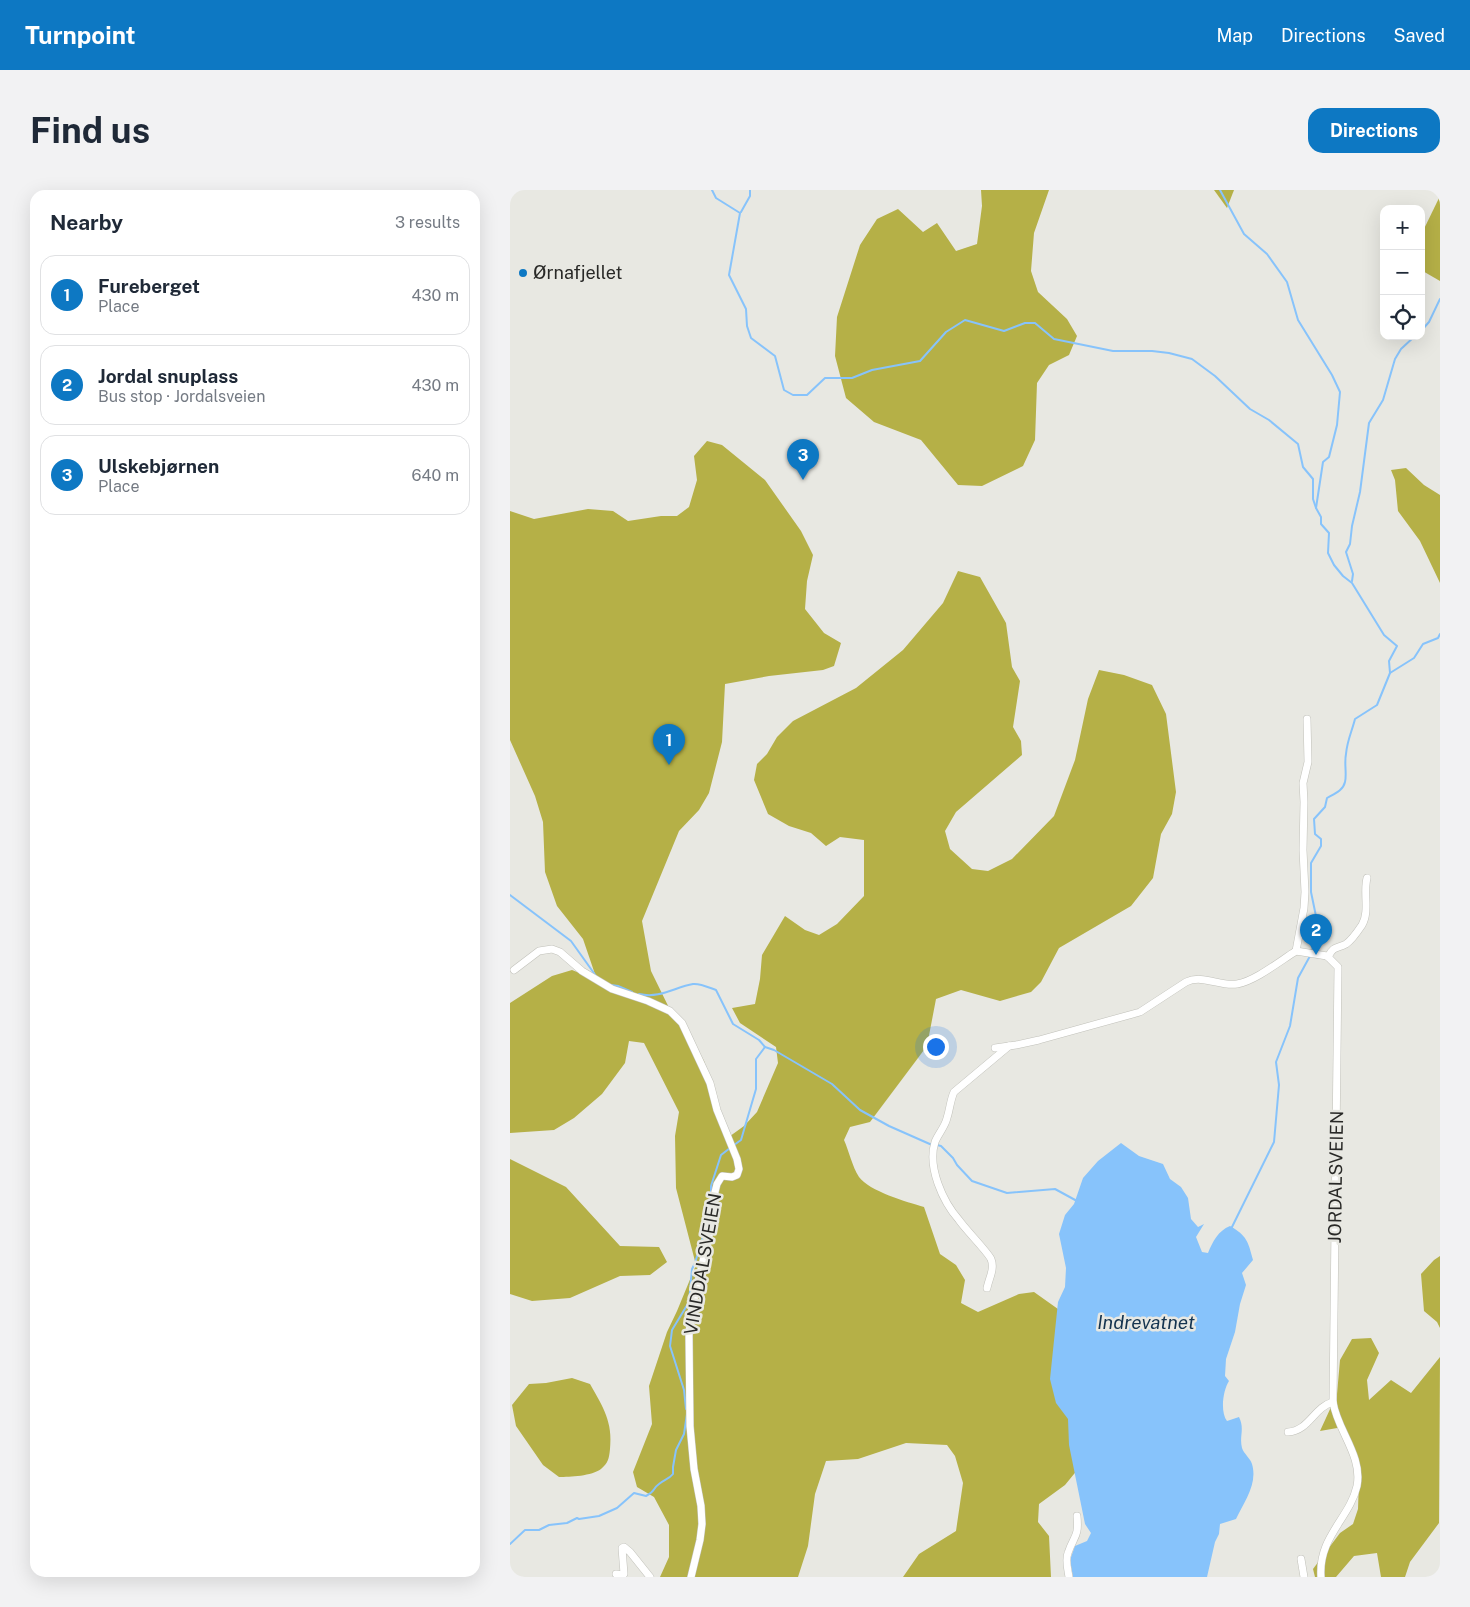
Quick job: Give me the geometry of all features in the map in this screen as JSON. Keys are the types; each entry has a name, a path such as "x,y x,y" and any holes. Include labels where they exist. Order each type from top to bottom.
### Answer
{"street":[{"path":"1296,951 1305,892 1303,783 1308,762 1307,719"},
{"path":"995,1048 1039,1040 1140,1012 1186,982 1194,979 1225,984 1245,982 1296,951 1328,957 1334,948 1351,940 1363,923 1367,878"},
{"name":"VINDDALSVEIEN","path":"514,970 538,951 552,949 560,952 582,971 612,989 648,1001 670,1012 682,1023 705,1072 738,1164 739,1172 736,1176 722,1176 717,1184 708,1242 690,1322 690,1426 702,1524 691,1577"},
{"name":"JORDALSVEIEN","path":"1320,1577 1325,1547 1354,1494 1358,1477 1353,1456 1336,1417 1333,1402 1339,972 1338,967 1328,957"},
{"path":"987,1288 992,1271 990,1258 944,1201 938,1188 934,1146 947,1119 950,1100 954,1092 1010,1046"},
{"path":"1288,1432 1294,1432 1304,1427 1322,1408 1333,1402"},
{"path":"1069,1577 1067,1554 1076,1537 1078,1529 1077,1516"},
{"path":"616,1574 623,1576 624,1574 622,1548 624,1547 650,1577"},
{"path":"1301,1559 1304,1577"}],"shaded area":[{"path":"981,190 1049,190 1034,233 1031,271 1038,292 1067,319 1077,336 1069,355 1049,365 1037,383 1035,440 1023,466 982,486 958,485 921,440 874,422 846,398 835,356 837,317 860,245 877,219 898,209 923,232 937,223 956,251 977,244 982,206"},
{"path":"1214,190 1234,190 1227,208"},
{"path":"1440,196 1440,281 1425,272 1425,227"},
{"path":"707,441 722,445 765,480 801,531 813,555 807,581 805,609 824,633 841,643 834,666 823,670 769,676 725,684 722,742 709,793 699,810 679,831 642,921 651,971 675,1020 688,1034 704,1061 726,1139 744,1126 757,1112 778,1063 776,1047 740,1023 732,1008 755,1004 762,955 785,916 805,930 819,935 837,924 864,896 864,840 840,837 826,846 811,833 789,826 768,814 754,780 757,764 767,754 777,737 793,721 856,688 903,650 943,603 958,571 980,577 1006,623 1012,667 1020,681 1013,727 1021,741 1022,755 956,812 945,831 950,849 972,869 988,871 1012,859 1054,816 1075,760 1088,699 1099,670 1124,675 1152,685 1166,714 1176,792 1172,814 1161,834 1153,878 1131,906 1059,948 1041,982 1031,992 1000,1001 961,990 936,999 927,1046 870,1122 850,1127 844,1140 852,1163 859,1177 864,1182 889,1195 924,1207 940,1254 956,1265 965,1280 961,1303 978,1312 1019,1294 1034,1292 1065,1314 1083,1463 1065,1485 1039,1504 1038,1522 1049,1536 1051,1577 903,1577 919,1554 956,1531 963,1483 955,1456 947,1445 906,1443 858,1459 826,1461 815,1494 808,1546 798,1577 660,1577 669,1557 669,1525 654,1497 637,1487 633,1472 652,1424 649,1386 667,1332 696,1265 676,1188 675,1136 679,1112 644,1043 629,1041 625,1063 602,1094 574,1118 554,1130 510,1133 510,1003 552,976 572,970 597,980 583,939 557,906 545,872 543,822 535,796 510,740 510,511 534,519 588,509 613,511 628,521 661,516 677,516 689,507 697,480 694,456"},
{"path":"1406,468 1424,485 1440,495 1440,583 1420,541 1398,511 1395,480 1391,470"},
{"path":"510,1159 566,1187 620,1246 659,1247 667,1262 650,1275 620,1276 570,1298 532,1301 510,1294"},
{"path":"1440,1256 1440,1328 1437,1322 1424,1311 1421,1274"},
{"path":"1371,1338 1379,1353 1367,1380 1369,1400 1391,1380 1411,1393 1440,1357 1439,1523 1410,1562 1405,1577 1381,1577 1377,1553 1354,1556 1336,1577 1315,1577 1313,1569 1340,1533 1353,1524 1358,1509 1359,1480 1343,1427 1320,1431 1337,1394 1340,1360 1352,1339"},
{"path":"572,1378 590,1384 603,1408 610,1431 610,1452 607,1463 597,1471 581,1476 559,1477 543,1465 516,1426 512,1405 529,1384"}],"water":[{"name":"Indrevatnet","path":"1121,1143 1139,1156 1163,1164 1170,1179 1181,1187 1188,1198 1191,1219 1198,1227 1204,1224 1196,1237 1202,1252 1208,1253 1216,1237 1230,1226 1246,1240 1253,1260 1242,1273 1246,1285 1240,1304 1235,1332 1226,1359 1225,1376 1229,1381 1224,1395 1223,1407 1227,1421 1239,1417 1242,1425 1242,1448 1252,1464 1252,1486 1236,1519 1220,1524 1207,1577 1073,1577 1070,1560 1075,1546 1087,1541 1091,1533 1085,1524 1069,1445 1068,1419 1056,1403 1050,1379 1058,1302 1065,1287 1066,1268 1059,1234 1065,1215 1074,1204 1083,1178 1098,1161"}],"waterway":[{"path":"712,190 716,198 740,213 729,275 746,309 747,326 751,338 775,356 784,390 793,395 807,395 825,378 852,378 872,370 920,361 946,332 965,320 1004,331 1025,323 1035,323 1054,339 1113,351 1152,351 1192,359 1215,376 1250,409 1269,420 1298,444 1303,467 1313,479 1313,499 1316,508"},
{"path":"741,212 750,196 750,190"},
{"path":"1220,190 1244,234 1267,254 1287,282 1298,320 1332,375 1340,392 1337,425 1329,457 1323,462 1316,508 1321,517 1321,524 1329,533 1328,553 1334,565 1352,583 1384,635 1397,646 1389,661 1390,673"},
{"path":"1425,326 1440,299"},
{"path":"1352,581 1353,574 1346,552 1350,544 1360,492 1369,423 1383,400 1395,359 1401,349 1411,340"},
{"path":"1312,951 1317,921 1311,892 1311,863 1321,846 1321,839 1315,834 1314,819 1325,807 1327,798 1338,792 1344,785 1348,740 1355,719 1377,705 1390,673 1414,658 1423,644 1438,638 1440,634"},
{"path":"510,895 571,941 596,976"},
{"path":"1231,1229 1274,1142 1279,1085 1276,1062 1290,1026 1298,978 1310,956"},
{"path":"639,994 661,994 693,984 716,990 733,1024 759,1040 765,1047"},
{"path":"611,985 632,992"},
{"path":"734,1145 741,1140 756,1089 756,1059 765,1047 774,1050 832,1084 860,1110 889,1126 932,1145"},
{"path":"937,1145 941,1146 953,1158 972,1181 1007,1193 1055,1189 1077,1201"},
{"path":"711,1202 711,1186 721,1155 730,1148"},
{"path":"686,1409 684,1390 670,1346 672,1330 689,1302 692,1269 711,1209"},
{"path":"510,1544 525,1530 539,1530 549,1525 567,1523 577,1518 599,1516 617,1508 634,1493 646,1496 651,1493 673,1474 676,1450 684,1434 687,1414"}],"place":[{"name":"Ørnafjellet","path":"523,273"},
{"name":"Ulskebjørnen","path":"803,480"},
{"name":"Fureberget","path":"669,765"},
{"name":"Jordal snuplass","path":"1316,955"}]}
